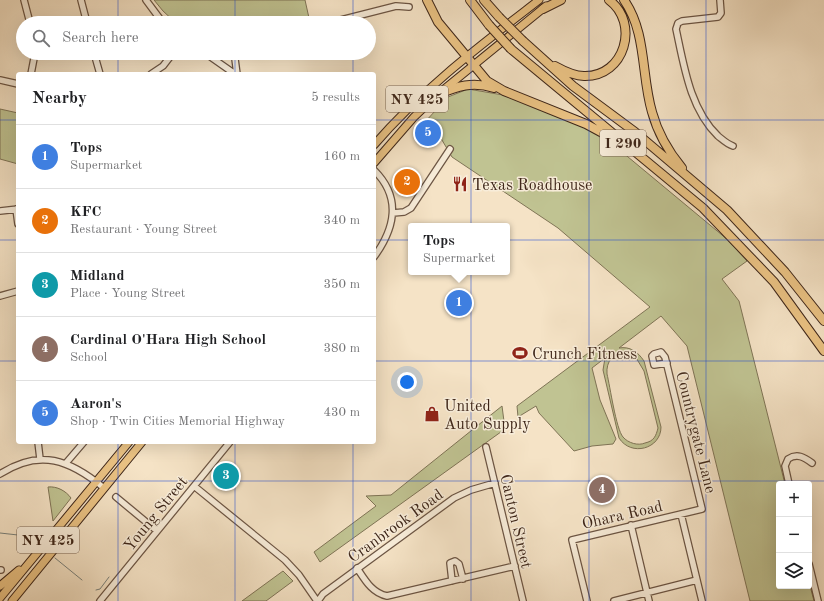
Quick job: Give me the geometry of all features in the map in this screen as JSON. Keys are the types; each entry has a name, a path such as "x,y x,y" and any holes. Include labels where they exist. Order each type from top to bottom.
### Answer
{"highway":[{"path":"427,0 434,16 466,58 487,81 504,91 586,124 628,148"},
{"name":"I 290","path":"470,0 489,25 511,49 628,148 703,208 774,282 824,351"},
{"name":"I 290","path":"484,0 541,58 573,86 635,132 727,210 785,272 824,321"},
{"path":"543,9 561,0"},
{"path":"541,58 557,67 580,76 592,76 613,65 622,53 627,33 624,18 620,11 609,0"},
{"path":"624,0 636,20 651,111 657,128 665,145 696,184"},
{"path":"437,95 462,85 473,84 504,91"}],"main road":[{"name":"NY 425","path":"376,143 408,108 466,58 539,0"},
{"path":"543,9 554,0"},
{"name":"NY 425","path":"376,161 414,117 437,95 543,9"},
{"name":"NY 425","path":"0,598 127,444"},
{"name":"NY 425","path":"12,601 140,444"},
{"path":"0,586 32,560"}],"street":[{"path":"24,0 28,16"},
{"path":"81,0 85,16"},
{"path":"146,0 158,16"},
{"path":"720,0 721,13 716,18 680,22 676,29 686,71 698,108 712,129 728,144 733,146"},
{"path":"357,16 396,6 409,7"},
{"path":"31,72 34,60"},
{"path":"96,60 99,72"},
{"path":"154,72 163,66 168,60"},
{"path":"215,60 233,72"},
{"path":"235,60 236,72"},
{"path":"0,80 16,84"},
{"path":"393,213 404,212 411,208 450,149"},
{"path":"376,172 384,182 392,199 393,213 389,233 376,254"},
{"path":"0,210 16,209"},
{"path":"0,296 16,292"},
{"name":"Countrygate Lane","path":"667,363 702,508 681,514"},
{"path":"38,444 40,459"},
{"path":"66,464 82,444"},
{"name":"Young Street","path":"100,601 228,444"},
{"name":"Canton Street","path":"486,447 523,601"},
{"path":"788,481 785,466 788,459 795,456 800,456 812,464"},
{"path":"0,474 20,463 40,459 66,464 83,472 104,488"},
{"name":"Cranbrook Road","path":"317,601 323,594 357,568 454,498 471,490 495,483"},
{"path":"194,486 285,560 299,575 317,601"},
{"path":"116,497 157,531"},
{"name":"Ohara Road","path":"587,601 572,540 681,514 702,601"},
{"path":"630,525 649,601"},
{"path":"452,581 449,568 452,561 459,564 463,579"},
{"path":"357,568 375,591 387,596 514,566"},
{"path":"812,576 818,601"},
{"path":"614,601 697,580"}],"green space":[{"path":"154,0 305,0 309,16 168,16"},
{"path":"468,89 503,95 573,122 604,137 728,240 747,261 722,279 739,301 784,481 776,481 776,589 811,589 814,601 750,601 687,346 661,316 619,348 633,350 644,361 661,427 660,435 651,445 638,449 624,444 619,438 603,370 605,358 592,368 600,400 616,439 613,444 592,446 574,451 539,413 536,406 518,417 517,406 650,307 558,228 452,157 439,135 424,123 448,97","holes":["626,352 635,356 644,371 658,428 653,439 639,444 628,441 620,432 607,369 611,358 617,354"]},
{"path":"0,109 16,113 16,163 0,159"},
{"path":"502,406 505,429 320,562 314,552 376,506 366,496 391,495"},
{"path":"48,487 55,487 67,493 71,498 53,521"},
{"path":"283,571 293,581 266,601 242,601"}],"waterway":[{"path":"0,533 18,535 37,542"},
{"path":"55,558 82,580"},
{"path":"96,590 100,589 109,577"}],"place":[{"name":"Aaron's","path":"428,133"},
{"name":"KFC","path":"407,182"},
{"name":"Texas Roadhouse","path":"460,184"},
{"name":"Tops","path":"459,303"},
{"name":"Crunch Fitness","path":"520,353"},
{"name":"United Auto Supply","path":"432,414"},
{"name":"Midland","path":"226,476"},
{"name":"Cardinal O'Hara High School","path":"602,490"}]}
